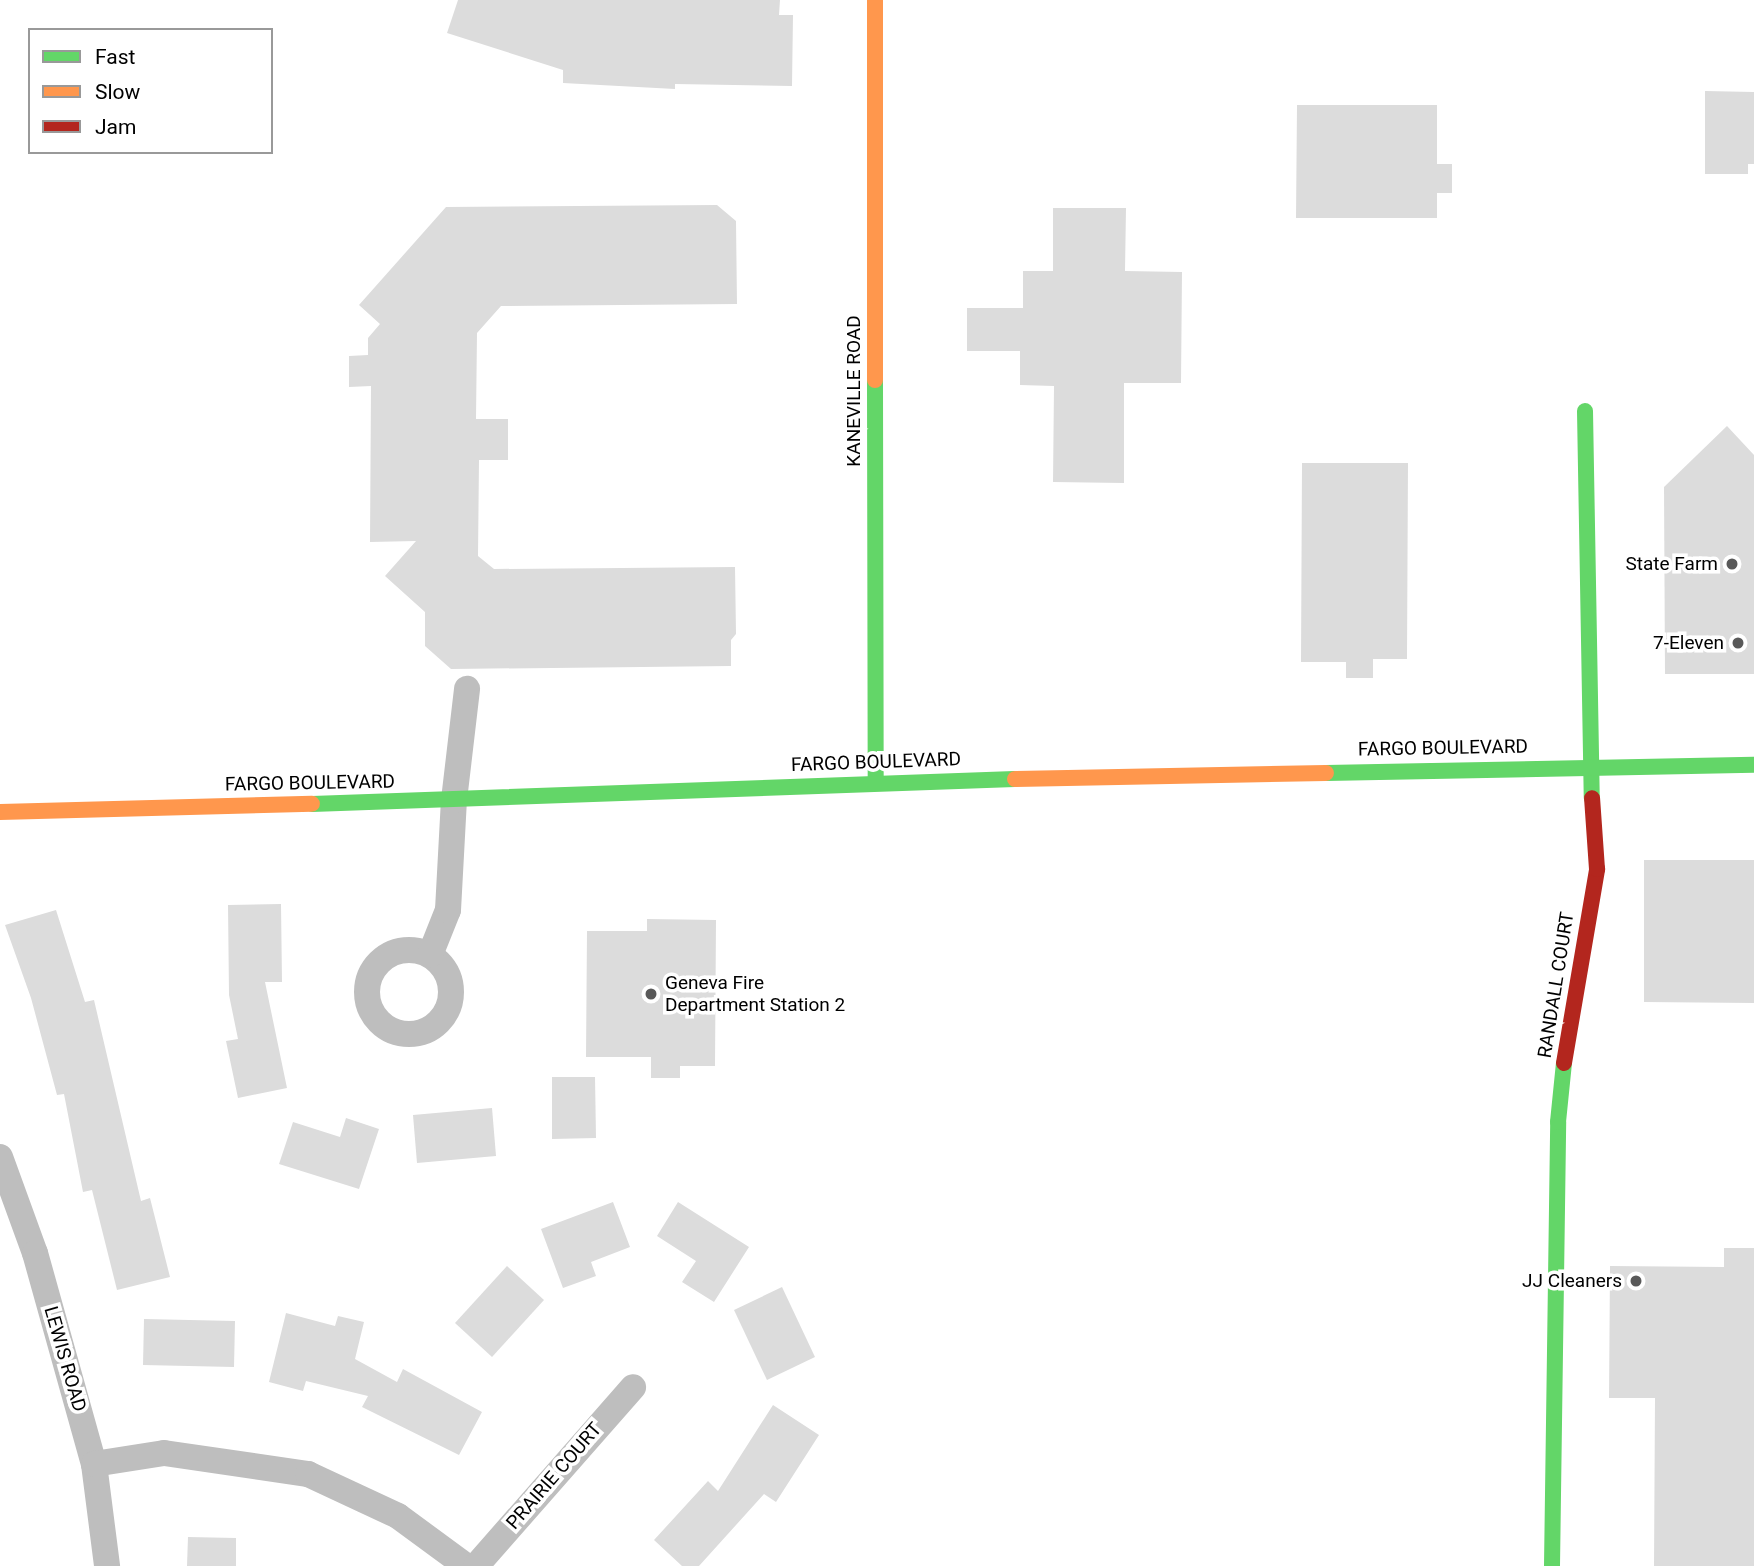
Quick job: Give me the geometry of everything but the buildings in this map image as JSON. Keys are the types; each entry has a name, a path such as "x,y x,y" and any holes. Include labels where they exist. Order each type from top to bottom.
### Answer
{"street":[{"name":"KANEVILLE ROAD","path":"875,0 876,782"},
{"name":"RANDALL COURT","path":"1552,1566 1553,1210 1567,1031 1597,869 1590,766 1585,411"},
{"path":"430,955 448,910 454,800 467,689"},
{"name":"FARGO BOULEVARD","path":"0,812 454,800 876,782 1590,766 1754,765"},
{"name":"LEWIS ROAD","path":"0,1157 36,1253 94,1464 107,1566"},
{"name":"PRAIRIE COURT","path":"476,1566 633,1387"},
{"path":"94,1464 164,1454 308,1474 398,1516 466,1566"}],"traffic: fast":[{"path":"875,380 876,782"},
{"path":"1585,411 1592,798"},
{"path":"1326,773 1754,765"},
{"path":"312,804 1015,779"},
{"path":"1552,1566 1558,1122 1564,1063"}],"traffic: slow":[{"path":"875,0 875,380"},
{"path":"1015,779 1326,773"},
{"path":"0,812 312,804"}],"traffic: jam":[{"path":"1564,1063 1597,869 1592,798"}],"place":[{"name":"State Farm","path":"1732,564"},
{"name":"7-Eleven","path":"1738,643"},
{"name":"Geneva Fire Department Station 2","path":"651,994"},
{"name":"JJ Cleaners","path":"1636,1281"}]}
